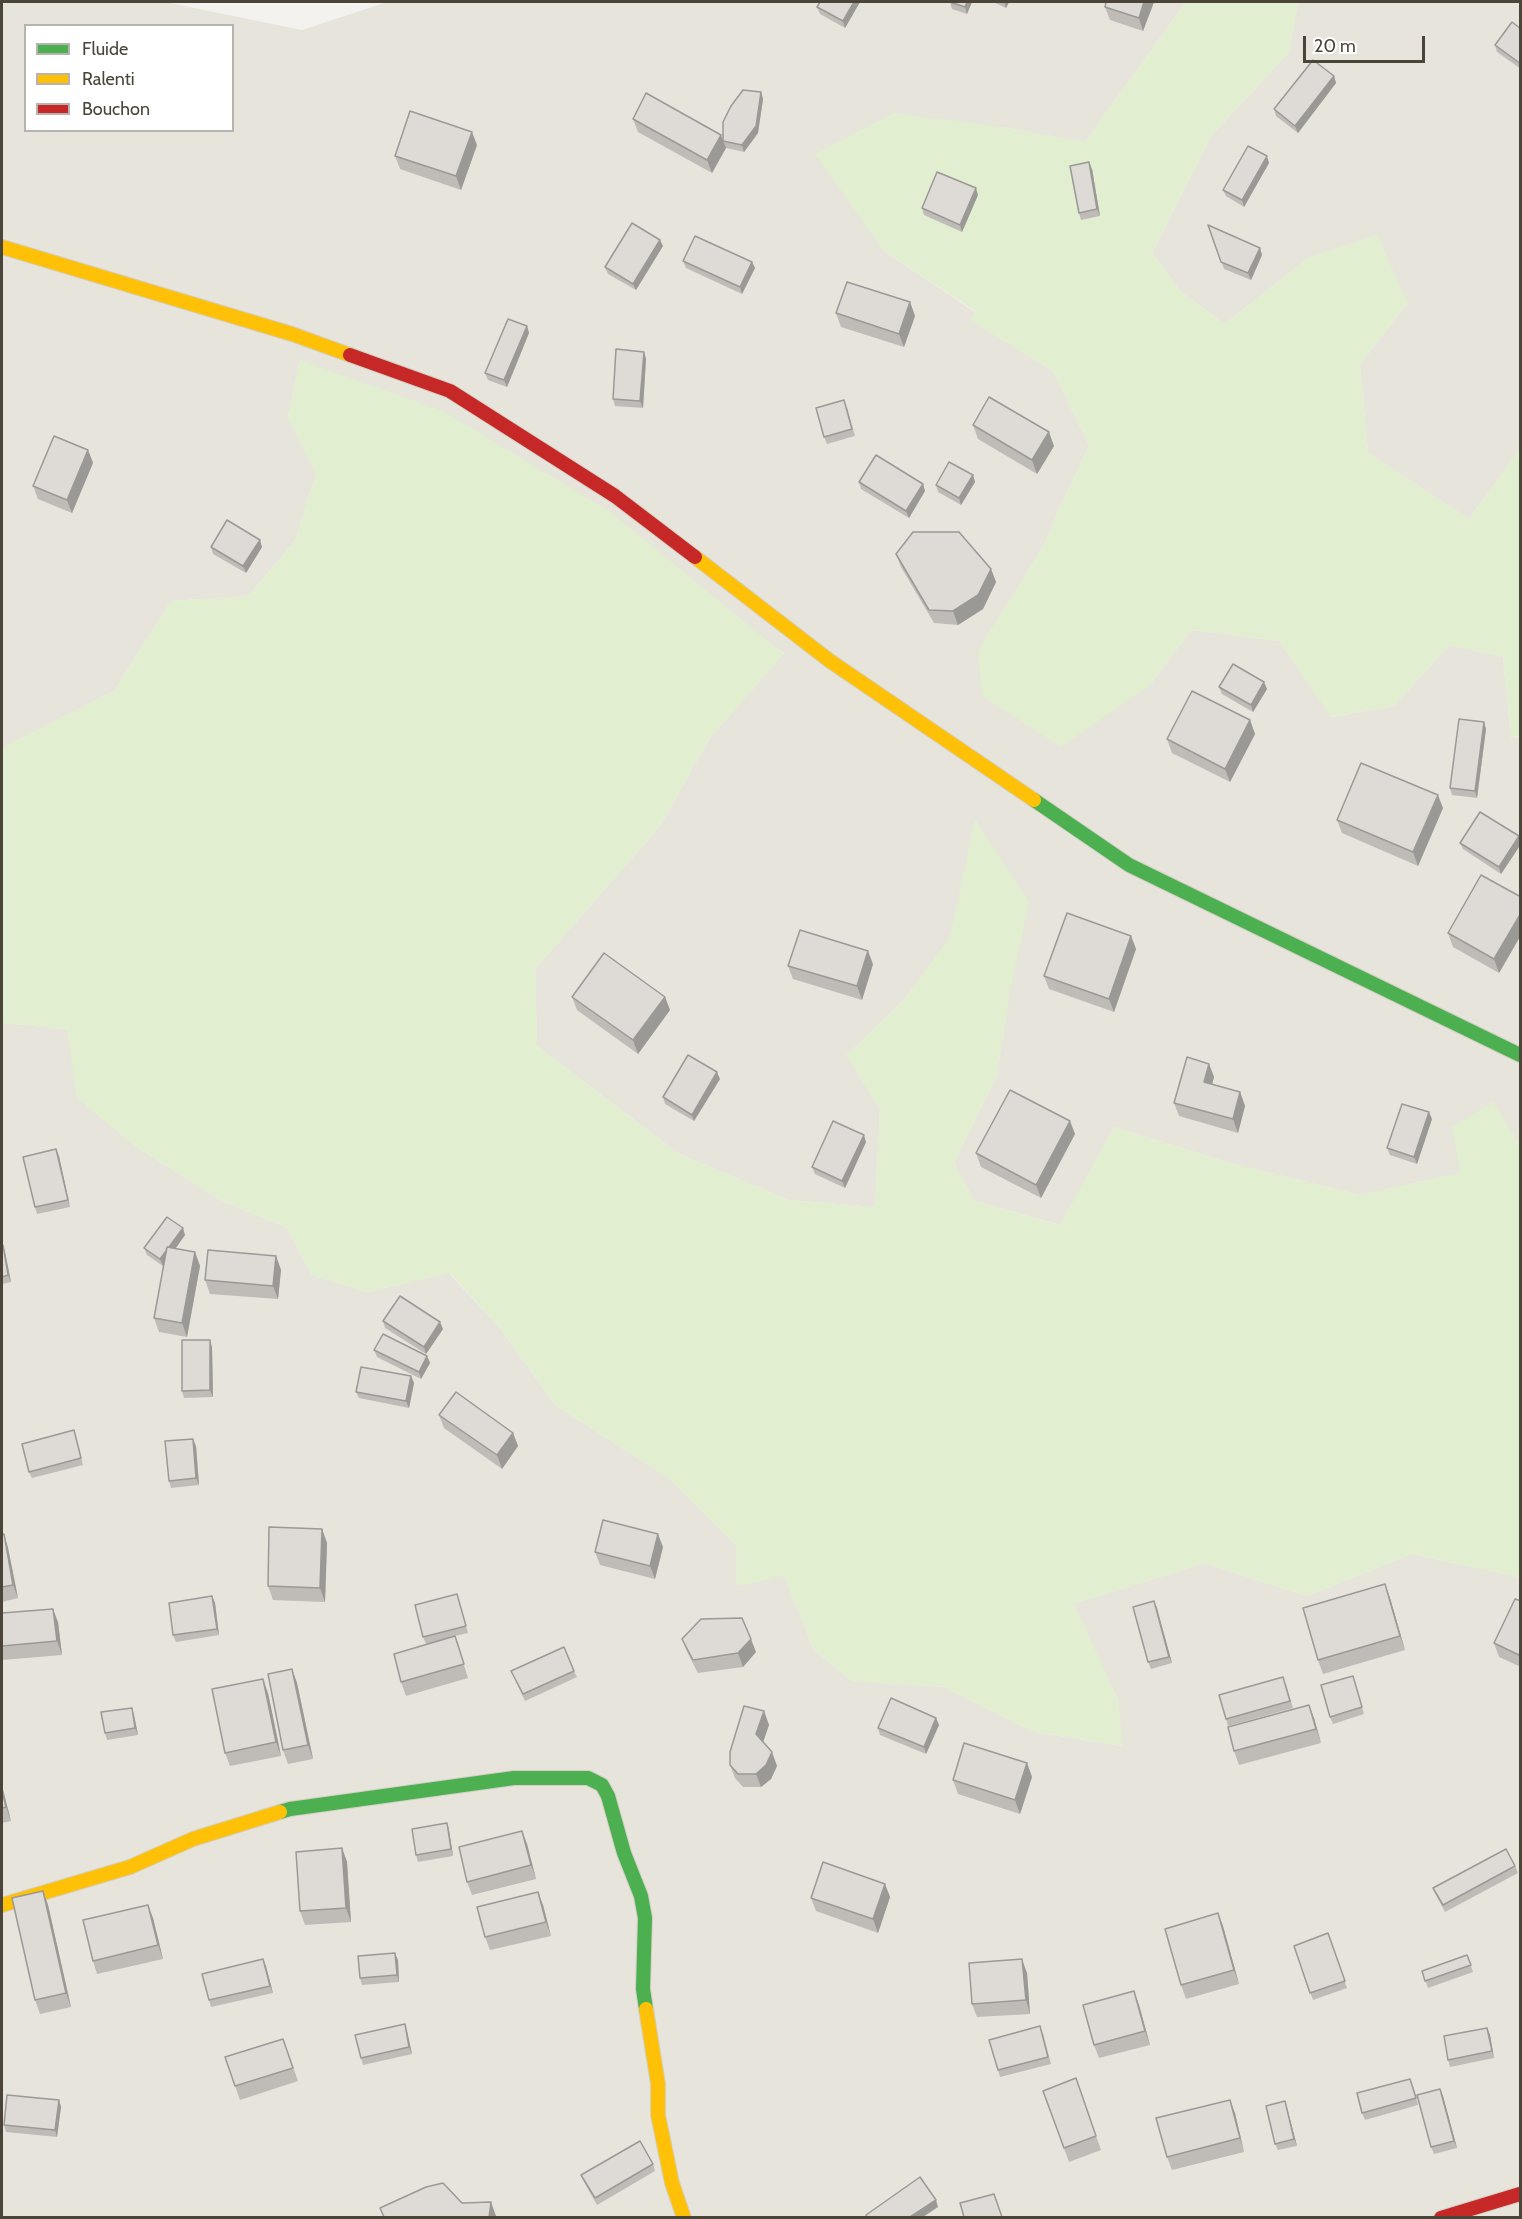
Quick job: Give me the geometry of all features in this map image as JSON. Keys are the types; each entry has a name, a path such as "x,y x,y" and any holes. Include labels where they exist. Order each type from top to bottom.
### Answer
{"street":[{"path":"2,247 292,334 450,391 615,496 830,661 1129,865 1521,1055"},
{"path":"2,1905 130,1867 193,1839 290,1809 514,1778 588,1778 602,1785 608,1796 624,1853 641,1896 645,1918 643,1989 658,2084 658,2115 672,2183 684,2217"},
{"path":"1440,2217 1521,2194"}],"shaded area":[{"path":"2,2 165,2 302,30 387,2 1186,2 1085,142 995,126 883,250 975,312 972,321 1053,371 1089,445 1040,552 979,650 1149,686 1191,630 1279,641 1332,717 1394,706 1449,645 1503,657 1511,738 1520,737 1520,1146 1492,1102 1460,1173 1360,1195 1230,1163 1114,1127 1061,1225 974,1201 954,1163 997,1074 1009,996 976,819 951,937 903,1001 847,1055 880,1109 875,1207 789,1200 679,1154 537,1046 535,969 660,826 709,739 784,653 300,360 288,418 316,474 295,541 248,596 171,601 114,691 2,748"},
{"path":"1298,2 1520,2 1520,449 1469,519 1368,453 1360,364 1408,303 1308,258 1225,324 1181,292 1152,252 1211,136 1289,52"},
{"path":"2,1023 67,1029 78,1098 135,1146 222,1201 288,1228 312,1275 367,1292 449,1273 500,1328 554,1404 670,1479 736,1545 737,1586 784,1575 814,1650 852,1681 944,1687 1034,1732 1122,1746 1118,1700 1073,1604 1205,1563 1307,1596 1412,1554 1520,1577 1520,2217 2,2218"}],"green space":[{"path":"1186,2 1298,2 1289,52 1211,136 1152,252 1181,292 1225,324 1308,258 1377,235 1408,303 1360,364 1368,453 1469,519 1520,449 1520,736 1511,738 1503,657 1449,645 1394,706 1331,717 1279,641 1191,630 1149,686 1061,747 982,696 978,650 1040,552 1089,445 1053,371 971,321 975,311 883,250 815,154 894,113 995,126 1085,142"},
{"path":"300,360 443,411 612,513 784,654 709,739 660,826 535,969 537,1046 679,1154 789,1200 875,1207 880,1109 846,1055 903,1001 950,937 975,819 1029,902 1009,996 997,1074 954,1163 974,1201 1060,1225 1114,1127 1230,1163 1360,1195 1460,1173 1452,1127 1493,1102 1520,1146 1520,1577 1412,1554 1307,1596 1205,1563 1074,1604 1118,1700 1123,1746 1034,1732 944,1687 852,1681 814,1650 784,1576 737,1586 736,1545 670,1479 554,1404 500,1328 450,1273 366,1292 312,1275 288,1228 222,1201 135,1146 77,1098 67,1029 2,1023 2,748 114,691 171,601 248,596 295,541 316,474 288,418"}],"building":[{"path":"820,2 854,2 843,21 817,7"},
{"path":"950,2 967,2 965,7"},
{"path":"1106,2 1144,2 1139,18 1105,7"},
{"path":"1512,22 1521,29 1521,64 1495,45"},
{"path":"1313,60 1334,76 1295,126 1274,109"},
{"path":"743,90 761,92 756,126 742,145 723,141 723,122"},
{"path":"646,93 721,135 707,160 633,119"},
{"path":"410,111 472,132 456,176 395,156"},
{"path":"1248,146 1267,156 1242,200 1223,190"},
{"path":"1089,162 1097,209 1079,213 1070,166"},
{"path":"937,172 976,188 960,225 922,208"},
{"path":"632,223 660,240 633,284 605,267"},
{"path":"1208,225 1260,248 1248,273 1221,262"},
{"path":"695,236 752,262 740,287 683,261"},
{"path":"847,282 910,302 899,334 836,313"},
{"path":"508,319 527,326 504,380 485,373"},
{"path":"616,349 644,352 640,401 613,399"},
{"path":"989,397 1049,432 1032,460 973,425"},
{"path":"844,400 852,429 824,437 816,408"},
{"path":"54,436 88,450 67,500 33,486"},
{"path":"876,455 923,484 906,511 859,482"},
{"path":"949,462 973,475 959,498 936,485"},
{"path":"227,520 260,540 243,566 211,547"},
{"path":"913,532 959,532 991,569 978,595 953,611 929,610 896,554"},
{"path":"1233,664 1264,682 1251,705 1219,687"},
{"path":"1192,691 1250,720 1225,769 1167,739"},
{"path":"1459,719 1484,722 1475,791 1450,788"},
{"path":"1361,763 1438,795 1413,852 1337,820"},
{"path":"1480,812 1519,836 1499,867 1460,843"},
{"path":"1481,875 1521,897 1521,913 1494,959 1448,933"},
{"path":"1067,913 1131,936 1109,999 1044,976"},
{"path":"800,930 868,951 857,986 788,966"},
{"path":"604,953 665,997 633,1040 572,997"},
{"path":"688,1055 717,1072 692,1115 663,1097"},
{"path":"1187,1057 1209,1064 1204,1082 1240,1092 1233,1119 1174,1103"},
{"path":"1010,1090 1070,1121 1036,1185 976,1153"},
{"path":"1402,1104 1429,1112 1414,1157 1387,1148"},
{"path":"833,1121 864,1135 842,1181 812,1167"},
{"path":"56,1149 68,1200 35,1207 23,1157"},
{"path":"167,1217 183,1228 160,1259 144,1248"},
{"path":"2,1245 8,1275 2,1277"},
{"path":"167,1247 195,1252 182,1323 154,1318"},
{"path":"208,1250 276,1256 273,1286 205,1280"},
{"path":"400,1296 440,1322 424,1347 383,1321"},
{"path":"383,1334 427,1356 419,1372 374,1350"},
{"path":"182,1340 210,1340 210,1390 182,1391"},
{"path":"361,1367 411,1376 406,1401 356,1392"},
{"path":"456,1392 513,1433 497,1455 439,1415"},
{"path":"74,1430 81,1458 29,1472 22,1444"},
{"path":"193,1439 196,1478 169,1481 165,1441"},
{"path":"603,1520 658,1534 650,1566 595,1552"},
{"path":"269,1527 322,1529 320,1588 268,1586"},
{"path":"4,1534 13,1585 2,1587 2,1535"},
{"path":"1385,1584 1400,1636 1318,1660 1303,1608"},
{"path":"457,1594 466,1626 423,1637 415,1605"},
{"path":"212,1596 217,1629 173,1635 169,1603"},
{"path":"1515,1599 1521,1601 1521,1656 1494,1643"},
{"path":"1154,1601 1169,1657 1148,1662 1133,1607"},
{"path":"53,1609 57,1641 2,1646 2,1613"},
{"path":"742,1618 751,1639 738,1653 693,1660 682,1639 701,1619"},
{"path":"455,1636 464,1664 401,1682 394,1654"},
{"path":"564,1647 574,1671 523,1694 511,1671"},
{"path":"292,1669 308,1745 283,1750 268,1674"},
{"path":"1353,1676 1362,1707 1330,1717 1321,1685"},
{"path":"1283,1677 1290,1701 1226,1719 1219,1695"},
{"path":"263,1679 276,1742 225,1753 212,1689"},
{"path":"891,1698 936,1718 924,1747 878,1728"},
{"path":"1309,1705 1316,1729 1234,1751 1228,1727"},
{"path":"744,1706 764,1711 756,1734 772,1752 766,1765 756,1774 738,1774 730,1765 730,1752"},
{"path":"132,1708 135,1728 105,1733 101,1712"},
{"path":"964,1743 1027,1763 1015,1800 953,1780"},
{"path":"2,1791 6,1807 2,1808"},
{"path":"447,1823 451,1849 416,1855 412,1829"},
{"path":"522,1831 531,1865 467,1882 459,1847"},
{"path":"342,1848 346,1908 300,1911 296,1852"},
{"path":"1506,1849 1515,1866 1443,1905 1433,1888"},
{"path":"823,1862 885,1884 873,1919 811,1898"},
{"path":"43,1891 66,1993 35,2000 12,1898"},
{"path":"538,1892 546,1922 485,1937 477,1907"},
{"path":"148,1905 158,1945 93,1961 83,1920"},
{"path":"1218,1913 1234,1970 1181,1985 1165,1929"},
{"path":"1328,1933 1345,1981 1310,1993 1294,1946"},
{"path":"395,1953 397,1975 360,1978 358,1956"},
{"path":"1467,1955 1471,1965 1425,1981 1422,1971"},
{"path":"263,1959 270,1986 209,2000 202,1974"},
{"path":"1022,1959 1026,2000 972,2004 969,1963"},
{"path":"1134,1991 1145,2031 1094,2045 1083,2005"},
{"path":"405,2024 409,2047 361,2058 355,2035"},
{"path":"1040,2026 1048,2057 998,2070 989,2040"},
{"path":"1487,2028 1492,2051 1448,2060 1444,2036"},
{"path":"283,2039 293,2068 235,2086 225,2057"},
{"path":"1076,2078 1096,2136 1064,2148 1043,2091"},
{"path":"1410,2079 1416,2098 1362,2113 1357,2093"},
{"path":"1440,2089 1454,2141 1431,2147 1417,2095"},
{"path":"7,2095 59,2100 55,2130 4,2125"},
{"path":"1230,2100 1240,2138 1167,2157 1156,2118"},
{"path":"1285,2101 1294,2139 1275,2144 1266,2106"},
{"path":"640,2141 653,2164 595,2198 581,2175"},
{"path":"920,2177 936,2200 910,2217 867,2217 866,2215"},
{"path":"443,2183 462,2203 491,2202 489,2217 384,2217 380,2208 426,2187"},
{"path":"994,2194 1002,2217 964,2217 960,2203"}],"traffic: fast":[{"path":"1034,800 1129,865 1520,1055"},
{"path":"280,1812 514,1778 588,1778 602,1785 608,1796 624,1853 641,1896 645,1918 643,1989 646,2009"}],"traffic: slow":[{"path":"2,247 292,334 350,355"},
{"path":"695,557 830,661 1034,800"},
{"path":"2,1905 130,1867 193,1839 280,1812"},
{"path":"646,2009 658,2084 658,2115 672,2183 684,2218"}],"traffic: jam":[{"path":"350,355 450,391 615,496 695,557"},
{"path":"1441,2218 1520,2194"}]}
